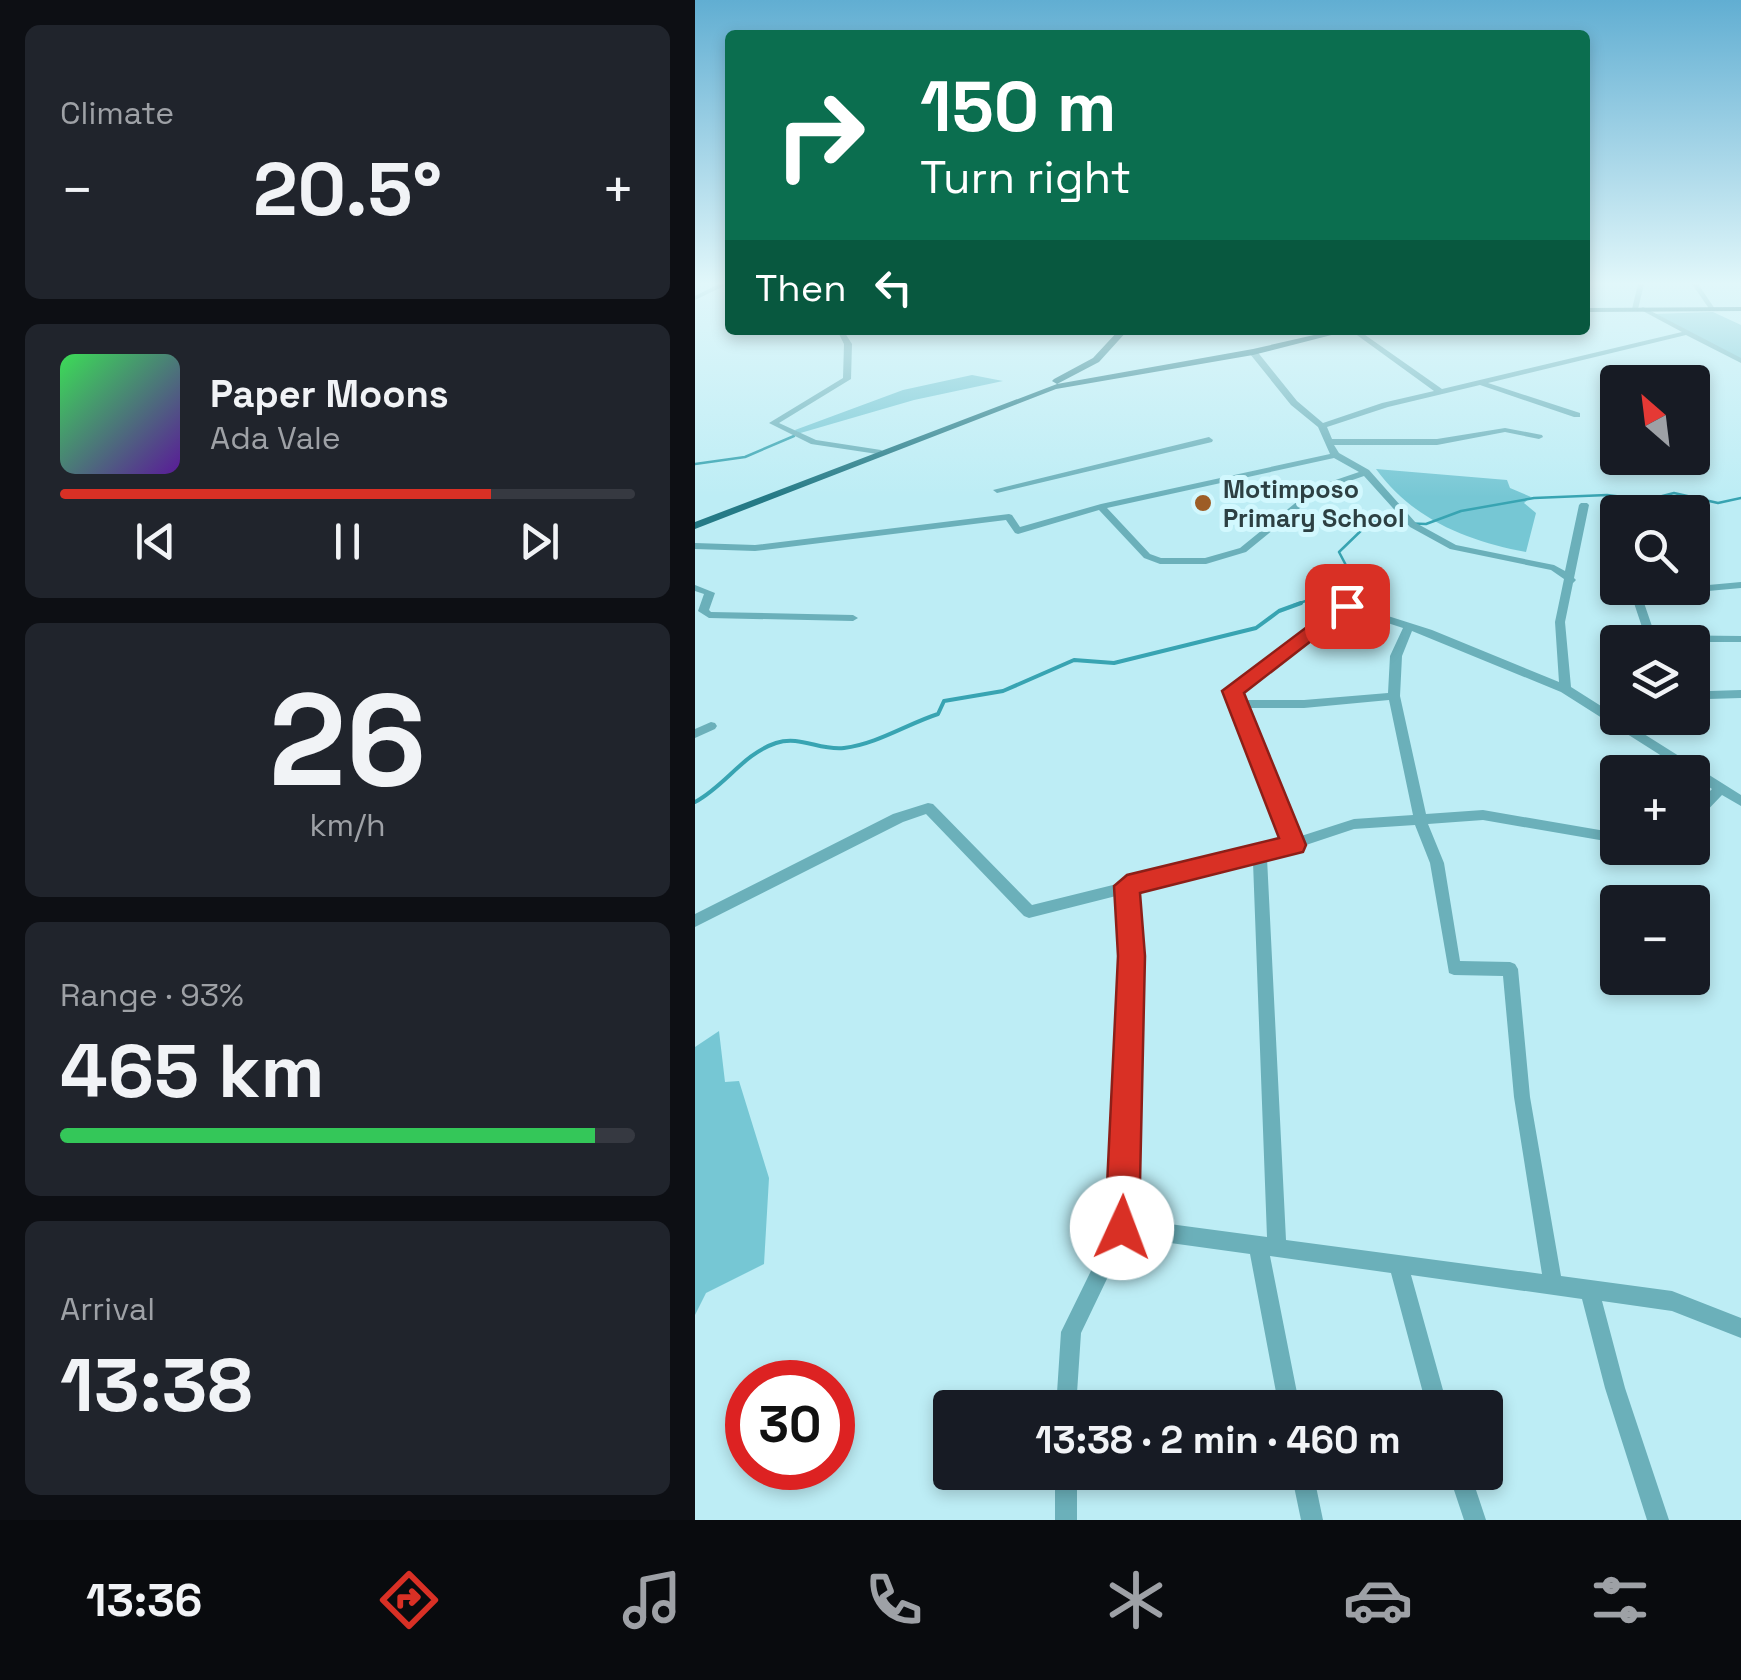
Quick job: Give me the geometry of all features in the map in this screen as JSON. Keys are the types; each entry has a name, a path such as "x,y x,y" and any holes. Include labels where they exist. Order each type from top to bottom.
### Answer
{"main road":[{"path":"695,526 1037,392 1102,355"},
{"path":"1037,392 1236,355"},
{"path":"1092,380 1097,360"},
{"path":"1080,382 1083,368"}],"street":[{"path":"848,355 847,379 773,423 814,442 881,454"},
{"path":"1255,355 1295,403 1322,426 1335,455 1367,472 1413,526 1439,542 1469,552 1554,568 1571,580"},
{"path":"1387,355 1441,392"},
{"path":"1322,426 1441,392 1599,355"},
{"path":"1482,384 1577,415"},
{"path":"1329,442 1437,442 1505,430 1539,437"},
{"path":"997,490 1209,440"},
{"path":"695,546 755,548 1009,517 1018,531 1101,508 1335,455"},
{"path":"1101,508 1147,556 1159,561 1206,560 1243,550 1319,489 1367,472"},
{"path":"1565,689 1559,635 1584,505"},
{"path":"1647,625 1636,594 1741,585"},
{"path":"695,588 710,593 703,611 709,616 853,618"},
{"path":"1294,845 1233,691 1347,606 1409,626 1565,689 1600,708"},
{"path":"1409,626 1395,656 1394,696 1421,822 1437,863 1454,968 1509,969 1522,1097 1553,1284"},
{"path":"1710,640 1741,640"},
{"path":"1710,694 1741,694"},
{"path":"1238,704 1304,704 1394,696"},
{"path":"695,734 711,726"},
{"path":"1640,735 1741,801"},
{"path":"1710,799 1720,789"},
{"path":"695,921 898,818 928,808 1029,912 1260,855 1354,824 1483,815 1600,835"},
{"path":"1260,855 1268,1246 1288,1390"},
{"path":"1067,1390 1071,1332 1122,1228 1131,956 1127,886"},
{"path":"1122,1228 1672,1301 1741,1328"},
{"path":"1398,1264 1433,1390"},
{"path":"1591,1291 1615,1388 1658,1520"},
{"path":"1065,1490 1066,1520"},
{"path":"1306,1490 1312,1520"},
{"path":"1465,1490 1475,1520"}],"shaded area":[{"path":"972,375 1003,381 914,400 797,434 795,430 903,390"},
{"path":"1376,469 1507,480 1510,488 1531,497 1524,503 1536,513 1526,552 1442,525 1406,502"},
{"path":"719,1031 725,1082 739,1081 769,1178 764,1264 706,1293 695,1315 695,1047"}],"waterway":[{"path":"695,464 745,457 794,436"},
{"path":"1294,605 1325,593 1344,578 1349,571 1339,552 1370,522 1426,524 1461,511 1534,498 1607,495 1647,500 1674,493 1718,503 1741,498"},
{"path":"695,802 754,755 776,743 856,746 938,714 944,701 1003,691 1074,660 1114,663 1256,628 1279,611 1301,603"}],"place":[{"name":"Motimposo Primary School","path":"1203,503"}],"route":[{"path":"1122,1228 1131,956 1127,886 1294,845 1250,743 1233,691 1347,606"}]}
